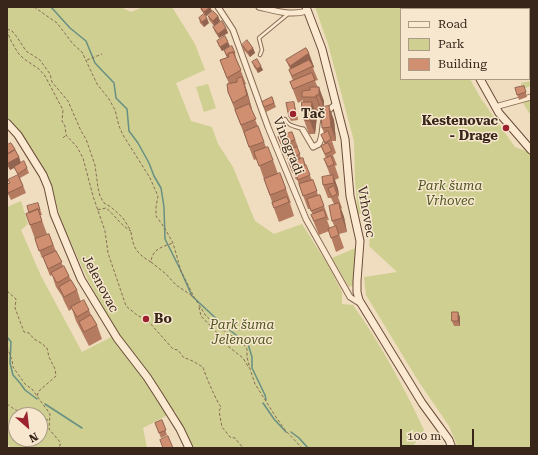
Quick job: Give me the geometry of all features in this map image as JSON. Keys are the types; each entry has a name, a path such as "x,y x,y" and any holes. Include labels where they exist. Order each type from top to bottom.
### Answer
{"street":[{"name":"Vinogradi","path":"219,7 233,30 268,127 306,219 346,291 353,300 361,304"},
{"path":"259,7 289,14 297,14 307,9"},
{"name":"Vrhovec","path":"307,9 322,49 335,105 345,139 350,196 360,241 357,290 361,304 422,403 452,448"},
{"path":"481,80 495,107 531,150"},
{"path":"495,107 531,97"},
{"path":"303,130 313,147 319,144 321,140 323,120 330,108 335,105"},
{"name":"Jelenovac","path":"7,122 18,135 43,175 48,187 54,214 81,279 117,338 158,394 180,429 189,448"},
{"path":"346,291 351,292 357,290"}],"lane":[{"path":"260,55 262,50 259,38 289,14"},
{"path":"284,119 291,126 303,130"}],"path":[{"path":"34,7 56,23 73,44 82,52 97,84 109,99 115,110 123,135 150,178 158,196 156,216 173,243 182,271 194,297 206,316 243,343 247,349 247,357 255,384 285,430 302,448"},
{"path":"7,30 18,53 39,69 53,89 62,110 62,121 65,126 66,135 77,147 83,158 97,210 105,231 108,253 126,306 137,315 148,321 173,349 178,350 184,358 190,359 203,367 220,407 218,411 222,427 230,437 235,438 243,448"},
{"path":"7,30 12,31 26,51 40,60 50,74 52,82 68,101 86,139 95,165 100,196 104,203 123,218 131,231 135,248 141,257 151,262 166,274 176,285 194,297"},
{"path":"86,60 98,54 102,54"},
{"path":"63,138 66,135"},
{"path":"97,210 106,208 113,213 122,225 131,231"},
{"path":"151,262 151,258 158,248 173,243"},
{"path":"7,291 16,299 15,308 24,332 29,333 34,339 47,348 55,368 56,376 39,391 37,396"},
{"path":"199,305 201,316 229,347 243,358 250,369"},
{"path":"7,347 13,367 25,384 32,389 50,414 49,429 60,442 60,446 58,448"}],"green space":[{"name":"Park šuma Jelenovac","path":"7,7 121,7 131,12 143,7 172,7 195,44 205,70 176,83 191,121 212,127 218,144 233,167 255,221 274,234 302,224 328,265 342,292 342,304 353,305 373,335 400,381 416,413 424,430 412,448 193,448 175,411 143,428 147,448 11,447 48,447 48,407 8,407 8,445 7,444 7,207 21,201 28,224 21,230 41,276 82,352 117,334 88,280 62,223 50,181 38,158 19,130 7,118"},
{"name":"Park šuma Vrhovec","path":"315,7 445,7 400,8 400,80 471,80 480,97 515,147 531,153 531,448 472,448 467,445 457,445 449,426 417,379 366,295 364,277 397,272 369,246 372,215 358,214 354,141 328,44"},
{"path":"531,7 531,23 530,24 530,8 482,8"},
{"path":"530,48 531,48 531,81 530,78"},
{"path":"531,81 531,86 522,89 521,83"},
{"path":"208,84 216,108 204,112 196,87"},
{"path":"531,100 531,116 523,103"},
{"path":"358,247 354,285 349,287 332,258"}],"building":[{"path":"201,7 210,7 204,12"},
{"path":"213,11 218,16 213,21 208,16"},
{"path":"204,14 207,18 202,22 199,18"},
{"path":"222,21 226,28 218,34 213,27"},
{"path":"225,36 228,42 220,47 217,41"},
{"path":"247,40 253,48 248,52 242,45"},
{"path":"232,46 235,53 233,52 227,56 224,50"},
{"path":"306,48 309,53 290,66 286,60"},
{"path":"233,52 241,70 227,78 220,60 229,57 228,54"},
{"path":"257,59 261,66 257,69 252,62"},
{"path":"309,60 313,66 292,76 289,70"},
{"path":"312,73 315,80 293,89 290,82"},
{"path":"242,77 247,95 233,103 228,92 227,84 237,82 237,79"},
{"path":"524,86 526,92 517,95 515,88"},
{"path":"310,87 319,87 319,95 316,95 316,97 302,97 302,91 310,90"},
{"path":"272,97 274,103 264,107 262,102"},
{"path":"294,102 296,115 289,117 286,103"},
{"path":"302,102 312,102 310,121 304,120 305,108 302,108"},
{"path":"249,104 256,119 241,125 235,110"},
{"path":"329,106 331,127 322,128 322,107"},
{"path":"258,126 264,142 249,147 244,132"},
{"path":"328,131 331,139 325,143 321,135"},
{"path":"292,132 295,140 281,144 278,137"},
{"path":"11,143 15,149 7,154 7,145"},
{"path":"328,143 332,151 325,154 321,146"},
{"path":"268,147 273,160 259,166 254,152"},
{"path":"297,147 300,154 288,159 285,152"},
{"path":"15,150 19,157 8,163 7,155"},
{"path":"331,156 334,164 328,167 324,159"},
{"path":"303,158 305,165 294,170 295,172 293,173 289,163"},
{"path":"24,161 27,168 18,174 14,167"},
{"path":"306,165 310,175 298,180 294,170"},
{"path":"280,173 286,189 270,195 264,179"},
{"path":"18,175 23,186 8,193 7,184 10,183 8,180"},
{"path":"333,175 334,183 323,185 322,177"},
{"path":"313,180 317,191 303,196 299,184"},
{"path":"334,186 337,194 332,197 328,189"},
{"path":"320,195 324,206 311,211 307,199"},
{"path":"287,197 289,202 274,208 272,203"},
{"path":"38,203 40,210 38,209 29,213 27,206"},
{"path":"339,203 342,218 332,221 329,206"},
{"path":"38,209 42,221 30,225 26,214"},
{"path":"324,210 326,217 314,221 311,215"},
{"path":"336,226 339,235 331,238 328,229"},
{"path":"49,234 53,245 39,251 35,239"},
{"path":"56,251 62,262 48,269 43,257"},
{"path":"64,266 69,276 57,283 51,273"},
{"path":"71,280 77,290 64,297 59,287"},
{"path":"84,300 89,310 77,317 71,307"},
{"path":"452,312 458,312 458,321 452,321"},
{"path":"91,315 97,325 84,332 79,322"},
{"path":"162,420 166,430 159,433 155,423"},
{"path":"168,436 173,448 163,448 160,440"}],"waterway":[{"path":"51,7 70,28 86,41 95,63 114,83 116,98 127,109 129,131 138,143 161,188 164,207 165,239 192,296 223,325 248,344 252,357 252,368 266,400"},
{"path":"7,337 11,342 10,363 13,375 25,390 37,399"},
{"path":"263,403 274,419 286,432"},
{"path":"45,404 82,428"},
{"path":"291,432 308,448"}],"place":[{"name":"Tač","path":"293,114"},
{"name":"Kestenovac - Drage","path":"506,128"},
{"name":"Bo","path":"146,319"}]}
